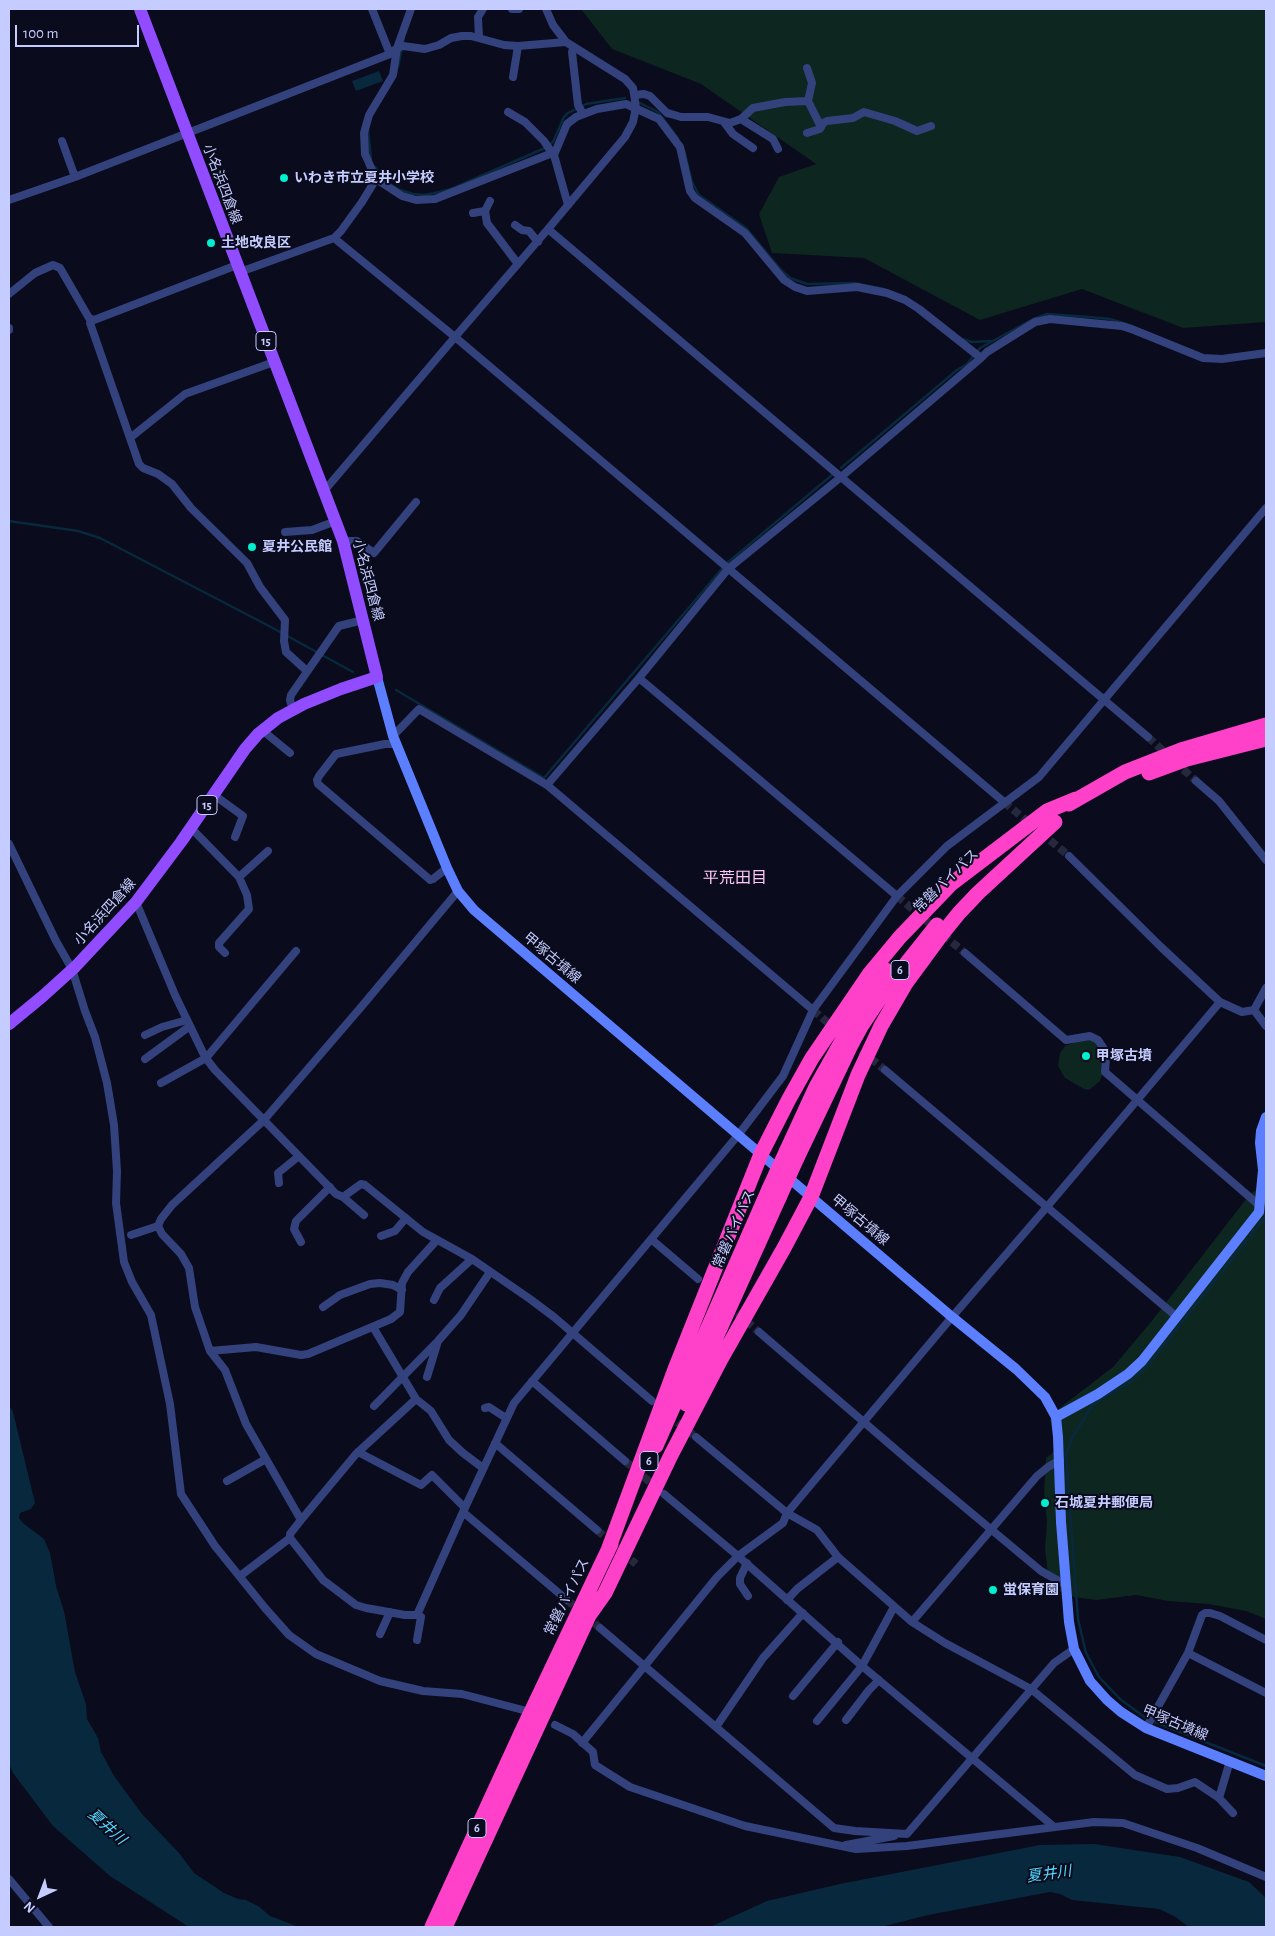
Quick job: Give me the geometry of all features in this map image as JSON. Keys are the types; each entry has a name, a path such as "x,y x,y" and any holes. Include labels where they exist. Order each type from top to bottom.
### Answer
{"highway":[{"name":"常磐バイパス","path":"792,1154 816,1087 846,1032 877,982 904,948 956,892 990,860 1025,833 1076,799 1125,772 1181,750 1266,725"},
{"name":"常磐バイパス","path":"432,1927 528,1731 588,1617 792,1154 851,1045 886,989 959,900 1026,843 1056,822 1124,782 1187,759 1266,738"},
{"path":"607,1552 675,1368 761,1154 789,1099 825,1038 870,973 900,937 962,875 1047,811 1076,799"},
{"path":"588,1617 605,1593 671,1455 811,1197 858,1075 881,1026 906,983 942,934 978,893 1056,822"},
{"name":"常磐バイパス","path":"444,1927 607,1552 774,1194"}],"main road":[{"name":"小名浜四倉線","path":"9,1024 70,972 136,902 191,828 245,750 262,730 293,710 341,689 377,677 364,620 336,521 140,9"},
{"name":"甲塚古墳線","path":"377,677 394,740 446,868 458,890 474,910 952,1317 1016,1369 1038,1390 1049,1404 1056,1417 1060,1460 1061,1522 1069,1622 1074,1649 1090,1681 1121,1712 1266,1776"},
{"path":"1056,1417 1098,1394 1128,1374 1142,1361 1248,1228 1259,1212 1260,1206 1263,1170 1260,1144 1261,1130 1266,1117"}],"street":[{"path":"372,9 390,54"},
{"path":"411,9 392,75 369,115 364,133 365,154 376,179 402,196 416,200 435,199 550,150 567,124 580,109 572,52 574,47"},
{"path":"478,38 478,17 483,9"},
{"path":"512,11 519,9"},
{"path":"324,491 538,242 624,137 633,122 636,107 633,88 625,80 566,42 553,25 546,9"},
{"path":"9,200 75,177 390,54 400,47 425,48 462,36 518,46 566,42"},
{"path":"513,77 518,46"},
{"path":"807,68 812,83 808,100 821,127"},
{"path":"635,95 644,94 650,96 671,114 681,117 708,117 730,123 740,119 753,108 808,100"},
{"path":"580,109 597,109 626,104 659,119 680,147 690,191 695,198 745,234 784,280 795,287 807,291 857,287 887,293 905,300 919,309 977,355"},
{"path":"508,112 525,122 550,150 568,206"},
{"path":"807,133 816,132 827,121 853,118 864,112 895,121 917,131 931,126"},
{"path":"740,119 772,139 778,149"},
{"path":"724,122 734,134 753,148"},
{"path":"62,140 75,177"},
{"path":"91,319 94,320 238,268 334,238 362,202 376,179"},
{"path":"490,201 485,218 492,231 518,264"},
{"path":"473,213 486,211"},
{"path":"514,225 522,230 529,231 538,242"},
{"path":"548,229 1148,737"},
{"path":"334,238 455,337 1004,802"},
{"path":"9,294 35,273 53,265 60,268 91,319 90,323 139,464 172,484 191,508 247,563 260,587 285,620 284,641 286,652 307,671"},
{"path":"547,785 639,678 726,566 842,477 977,355 987,352 1035,322 1050,319 1122,326 1203,358 1222,359 1266,353"},
{"path":"130,438 185,394 274,362"},
{"path":"343,541 357,542 374,553 416,502"},
{"path":"290,1538 323,1580 356,1605 417,1615 494,1443 514,1403 738,1134 783,1076 813,1010 897,896 947,846 1039,777 1266,508"},
{"path":"285,532 312,530 336,521"},
{"path":"293,710 290,700 291,695 339,626 364,620"},
{"path":"639,678 897,896"},
{"path":"446,868 434,879 430,880 318,784 317,780 336,754 385,744 394,740 418,709 547,785 813,1010"},
{"path":"262,730 290,753"},
{"path":"1196,781 1228,812 1266,860"},
{"path":"214,795 243,816 235,837"},
{"path":"191,828 238,877 244,886 249,909 219,944 225,953"},
{"path":"9,844 70,972 96,1038 107,1083 114,1125 117,1171 116,1203 124,1262 132,1282 151,1315 170,1404 181,1494 215,1546 265,1608 289,1635 316,1654 380,1680 423,1691 462,1694 523,1710"},
{"path":"238,877 268,851"},
{"path":"1069,856 1220,1002 1242,1012 1254,1010"},
{"path":"131,1235 158,1226 172,1205 264,1120 458,890"},
{"path":"136,902 188,1023 206,1058 215,1070 336,1194 343,1196 364,1216"},
{"path":"161,1083 206,1058 296,951"},
{"path":"965,953 1066,1040 1090,1036 1098,1040 1104,1049 1106,1059 1105,1072 1260,1206"},
{"path":"1254,1010 1266,988"},
{"path":"582,1743 646,1666 684,1616 738,1556 783,1522 787,1513 864,1421 1220,1002"},
{"path":"1254,1010 1266,1026"},
{"path":"145,1034 162,1027 188,1023"},
{"path":"145,1059 188,1023"},
{"path":"884,1070 1177,1317"},
{"path":"280,1183 278,1173 299,1156"},
{"path":"343,1196 361,1184 365,1184 436,1241 472,1259 530,1299 572,1332 652,1401"},
{"path":"301,1242 294,1229 296,1221 330,1187"},
{"path":"381,1236 395,1231 406,1218"},
{"path":"158,1226 162,1234 181,1254 189,1268 195,1307 210,1351 225,1370 246,1424 301,1520"},
{"path":"651,1239 698,1279"},
{"path":"210,1351 256,1347 300,1355 308,1354 391,1320 400,1312 402,1283 408,1272 436,1241"},
{"path":"434,1300 440,1288 472,1259"},
{"path":"374,1406 438,1341 460,1315 490,1272"},
{"path":"323,1307 340,1295 370,1284 386,1284 402,1290"},
{"path":"373,1327 416,1399 431,1411 449,1440 463,1454 483,1468"},
{"path":"759,1332 915,1466 1042,1570 1066,1585"},
{"path":"427,1377 438,1341"},
{"path":"532,1381 625,1461"},
{"path":"240,1576 290,1538 290,1534 301,1520 358,1452 416,1399"},
{"path":"485,1408 489,1407 506,1418"},
{"path":"696,1437 787,1513 817,1530 838,1557 912,1622 945,1643 1031,1689 1135,1776 1167,1789 1178,1788 1195,1782 1219,1798 1233,1813"},
{"path":"494,1443 597,1530"},
{"path":"358,1452 421,1485 432,1475 464,1510 567,1600"},
{"path":"227,1481 266,1460"},
{"path":"912,1622 1037,1476 1060,1460"},
{"path":"664,1494 838,1642 862,1666 972,1756 1053,1826"},
{"path":"787,1600 797,1589 838,1557"},
{"path":"747,1563 740,1578 740,1584 748,1596"},
{"path":"817,1721 862,1666 894,1608"},
{"path":"380,1634 390,1612"},
{"path":"1149,1723 1188,1653 1202,1615 1205,1613 1220,1616 1266,1640"},
{"path":"716,1727 763,1658 803,1614"},
{"path":"416,1640 421,1617"},
{"path":"600,1628 834,1828 855,1832 904,1834 920,1844"},
{"path":"792,1696 838,1642"},
{"path":"842,1846 904,1834 1054,1663 1074,1649"},
{"path":"1188,1653 1266,1693"},
{"path":"846,1720 879,1680"},
{"path":"555,1725 573,1734 593,1752 595,1765 630,1787 745,1826 856,1849 920,1844 1094,1822 1123,1823 1197,1848 1266,1877"},
{"path":"1219,1798 1230,1761"},
{"path":"9,1879 49,1927"}],"green space":[{"path":"581,9 1266,9 1266,322 1183,328 1082,289 980,320 864,258 772,253 759,214 779,177 816,164 701,84 612,49"},
{"path":"1084,1039 1095,1040 1102,1053 1102,1076 1100,1081 1089,1090 1065,1078 1058,1066 1060,1053 1065,1046"},
{"path":"1266,1183 1266,1619 1246,1611 1208,1604 1168,1601 1136,1595 1096,1600 1074,1597 1054,1589 1048,1575 1045,1549 1047,1522 1044,1493 1046,1458 1056,1450 1050,1419 1061,1407 1113,1367 1151,1322 1250,1194"}],"water":[{"path":"379,71 383,81 356,91 352,81"},
{"name":"夏井川","path":"9,1405 13,1412 35,1503 31,1509 20,1513 19,1518 44,1539 50,1553 56,1586 64,1611 75,1672 86,1704 87,1719 98,1738 101,1752 114,1776 142,1814 179,1853 194,1873 224,1893 246,1900 258,1906 270,1916 299,1927 189,1927 110,1876 53,1826 13,1773 9,1764"},
{"name":"夏井川","path":"1094,1844 1180,1857 1249,1882 1266,1898 1266,1927 1189,1927 1174,1916 1159,1909 1072,1900 1060,1894 1050,1892 928,1915 881,1927 710,1927 767,1901 840,1884 1040,1845"}],"waterway":[{"path":"398,67 404,38"},
{"path":"374,166 390,184 400,190 413,194 424,195 451,189 545,148 553,142 564,117 568,113 586,104 625,98"},
{"path":"640,103 658,112 678,138"},
{"path":"368,130 371,159"},
{"path":"684,150 692,182 699,195 746,228 790,278 807,284 854,283 884,289"},
{"path":"841,468 957,370 967,364 980,348 1033,319 1047,314 1110,319 1133,326"},
{"path":"962,339 972,342 991,341"},
{"path":"396,690 544,778 726,564 832,475"},
{"path":"9,521 78,531 100,538 353,672"},
{"path":"1266,1216 1150,1363 1130,1383 1102,1398 1092,1406 1072,1438 1066,1454 1078,1619 1086,1653 1099,1677 1120,1699 1147,1719 1266,1766"}],"tunnel":[{"path":"1148,737 1196,781"},
{"path":"1004,802 1069,856"},
{"path":"897,896 965,953"},
{"path":"813,1010 835,1029"},
{"path":"852,1043 885,1070"},
{"path":"728,1305 759,1332"},
{"path":"668,1415 696,1437"},
{"path":"625,1461 657,1488"},
{"path":"597,1530 612,1543"},
{"path":"622,1552 636,1564"},
{"path":"567,1600 600,1628"}],"place":[{"name":"いわき市立夏井小学校","path":"284,178"},
{"name":"土地改良区","path":"211,243"},
{"name":"夏井公民館","path":"252,547"},
{"name":"甲塚古墳","path":"1086,1056"},
{"name":"石城夏井郵便局","path":"1045,1503"},
{"name":"蛍保育園","path":"993,1590"}],"district":[{"name":"平荒田目","path":"735,878"}]}
